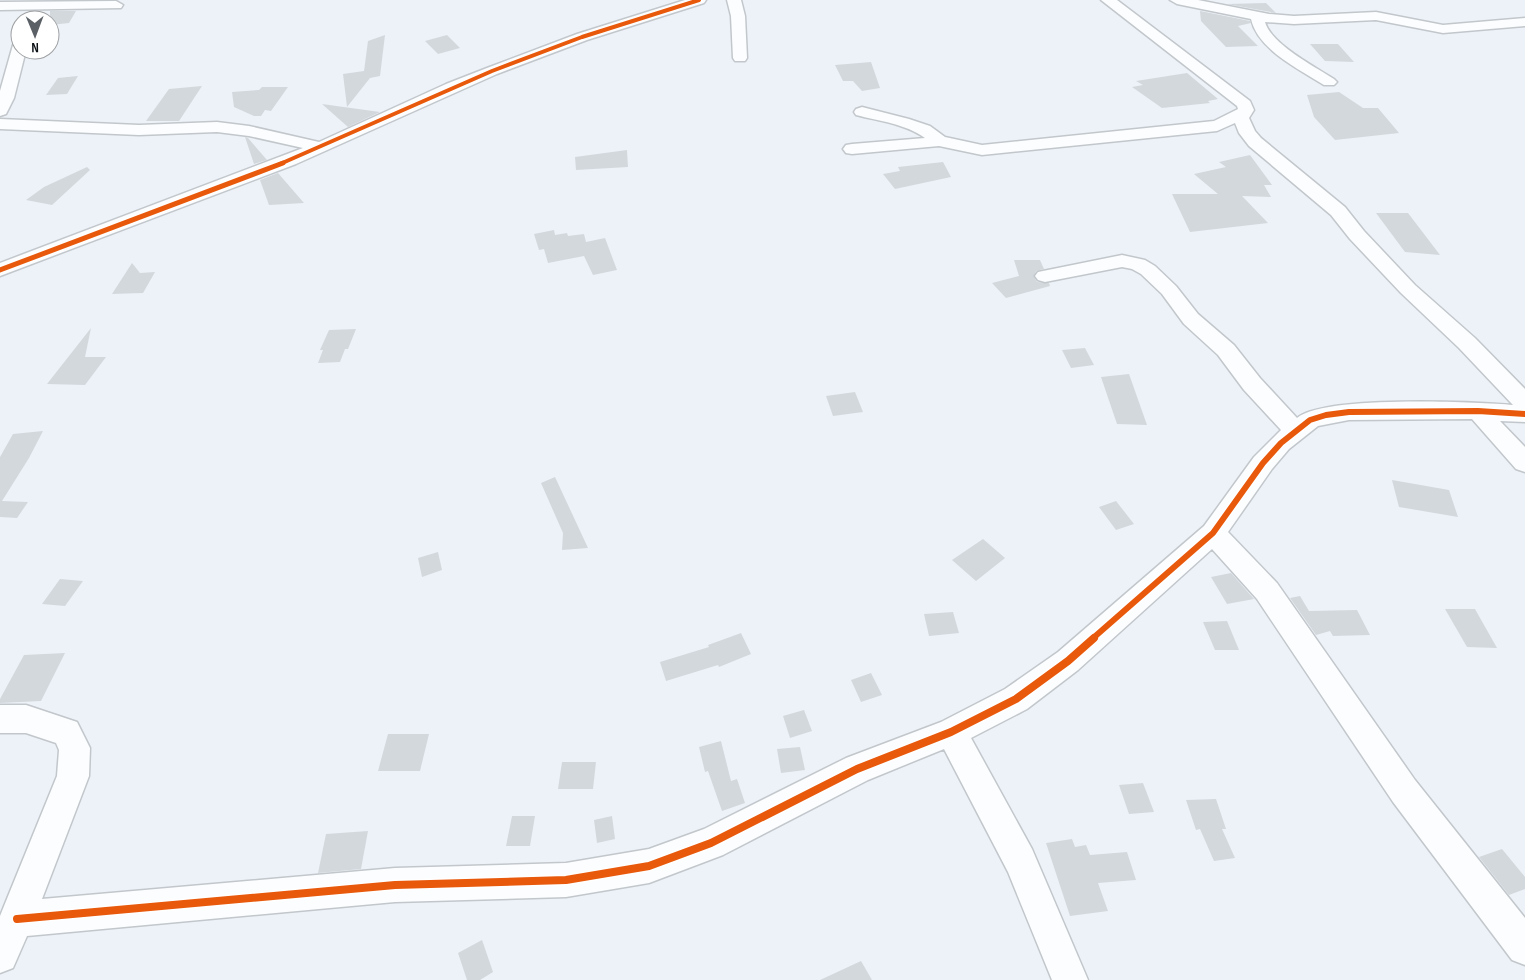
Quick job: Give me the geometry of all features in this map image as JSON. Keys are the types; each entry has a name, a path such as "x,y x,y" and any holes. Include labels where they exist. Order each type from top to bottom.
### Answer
{"street":[{"path":"0,270 222,187 320,147 452,86 608,28 699,0"},
{"path":"734,0 738,16 740,58"},
{"path":"1108,0 1230,92 1246,108 1241,118 1243,125 1255,142 1338,211 1357,235 1408,288 1467,343 1525,403"},
{"path":"1177,0 1257,16 1294,20 1376,16 1443,29 1525,22"},
{"path":"60,10 116,5"},
{"path":"0,6 16,10"},
{"path":"1257,16 1260,28 1280,49 1329,82"},
{"path":"0,111 6,98 16,60"},
{"path":"862,112 924,130 939,141"},
{"path":"852,149 939,141 982,150 1217,126 1243,113"},
{"path":"0,124 119,130 217,127 249,131 320,147"},
{"path":"1044,276 1122,261 1138,264 1148,270 1169,290 1191,319 1226,350 1252,384 1296,432"},
{"path":"1478,411 1525,463"},
{"path":"17,920 395,885 566,880 649,866 711,843 857,769 951,732 1016,699 1068,661 1213,533 1263,463 1281,443 1310,420 1326,415 1349,412 1478,411 1525,414"},
{"path":"1213,533 1266,591 1404,791 1525,947"},
{"path":"0,719 26,719 66,732 74,748 73,776 17,920 0,955"},
{"path":"951,732 1020,861 1070,980"}],"building":[{"path":"1266,3 1276,13 1227,4"},
{"path":"60,11 76,11 69,23 60,24"},
{"path":"1200,11 1250,21 1251,23 1238,26 1258,46 1226,47 1201,21"},
{"path":"385,35 380,76 370,78 347,107 343,74 364,71 368,41"},
{"path":"447,35 460,48 438,54 425,41"},
{"path":"1310,44 1338,44 1354,62 1325,61"},
{"path":"871,62 880,88 862,91 853,81 843,81 835,65"},
{"path":"1187,73 1218,99 1208,101 1210,103 1162,108 1132,87 1143,85 1136,81"},
{"path":"78,76 67,94 46,95 58,78"},
{"path":"202,86 179,121 146,121 169,89"},
{"path":"262,87 288,87 271,111 265,110 261,116 254,116 234,107 232,92 259,90"},
{"path":"1339,92 1363,108 1378,108 1399,133 1335,140 1314,117 1307,95"},
{"path":"322,104 380,112 348,127"},
{"path":"245,137 248,138 267,160 254,164"},
{"path":"627,150 628,167 576,170 575,157"},
{"path":"1250,155 1272,185 1264,185 1271,197 1242,196 1268,223 1190,232 1172,194 1218,194 1194,174 1226,167 1219,162"},
{"path":"943,162 951,177 895,189 883,174 900,171 898,167"},
{"path":"87,167 90,170 52,205 26,200 44,187"},
{"path":"278,173 304,203 269,205 260,180"},
{"path":"1376,213 1408,213 1440,255 1405,252"},
{"path":"554,230 555,235 567,233 568,236 584,234 586,242 605,238 617,270 593,275 584,256 548,263 544,249 539,250 534,234"},
{"path":"1014,260 1040,260 1044,269 1036,271 1034,277 1037,282 1049,283 1050,286 1006,298 992,283 1019,276"},
{"path":"132,263 140,273 155,272 143,293 112,294"},
{"path":"91,328 85,357 106,357 85,385 47,384"},
{"path":"356,329 348,349 345,349 340,362 318,363 323,350 320,350 329,330"},
{"path":"1085,348 1094,365 1071,368 1062,350"},
{"path":"1129,374 1147,425 1117,424 1101,377"},
{"path":"855,392 863,412 833,416 826,396"},
{"path":"43,431 29,458 2,501 28,502 17,518 0,517 0,457 13,434"},
{"path":"555,477 588,548 562,550 563,533 541,483"},
{"path":"1392,480 1449,490 1458,517 1399,507"},
{"path":"1116,501 1134,524 1116,530 1099,507"},
{"path":"983,539 1005,558 976,581 952,560"},
{"path":"438,552 442,570 422,577 418,558"},
{"path":"1231,573 1254,599 1227,604 1211,577"},
{"path":"60,579 83,581 65,606 42,604"},
{"path":"1300,596 1309,611 1357,610 1370,635 1333,636 1330,631 1316,635 1290,598"},
{"path":"1445,609 1475,609 1497,648 1467,647"},
{"path":"953,612 959,633 929,636 924,614"},
{"path":"1227,621 1239,650 1215,650 1203,622"},
{"path":"741,633 751,654 719,667 718,665 666,681 660,662 709,647 708,645"},
{"path":"65,653 41,701 0,703 0,699 24,655"},
{"path":"871,673 882,695 861,702 851,680"},
{"path":"804,710 812,731 790,738 783,716"},
{"path":"388,734 429,734 420,771 378,771"},
{"path":"721,741 731,781 737,779 745,803 722,811 708,771 705,772 699,747"},
{"path":"800,747 805,770 781,773 777,749"},
{"path":"562,762 596,762 593,789 558,789"},
{"path":"1143,783 1154,812 1129,814 1119,785"},
{"path":"1216,799 1226,829 1222,829 1235,858 1214,861 1200,829 1196,830 1186,800"},
{"path":"512,816 535,816 530,846 506,846"},
{"path":"612,816 615,839 597,843 594,820"},
{"path":"368,831 361,869 318,873 326,834"},
{"path":"1072,839 1075,847 1086,845 1090,855 1127,852 1136,880 1098,883 1108,911 1070,916 1046,843"},
{"path":"1502,849 1525,877 1525,889 1509,895 1479,857"},
{"path":"482,940 493,972 480,980 467,980 458,953"},
{"path":"861,961 872,980 820,980"}],"cycle path":[{"path":"0,270 290,160 492,71 582,37 699,0"},
{"path":"17,919 395,885 566,880 649,866 711,843 857,769 951,732 1016,699 1068,661 1213,533 1263,463 1281,443 1310,420 1326,415 1349,412 1478,411 1525,414"}]}
